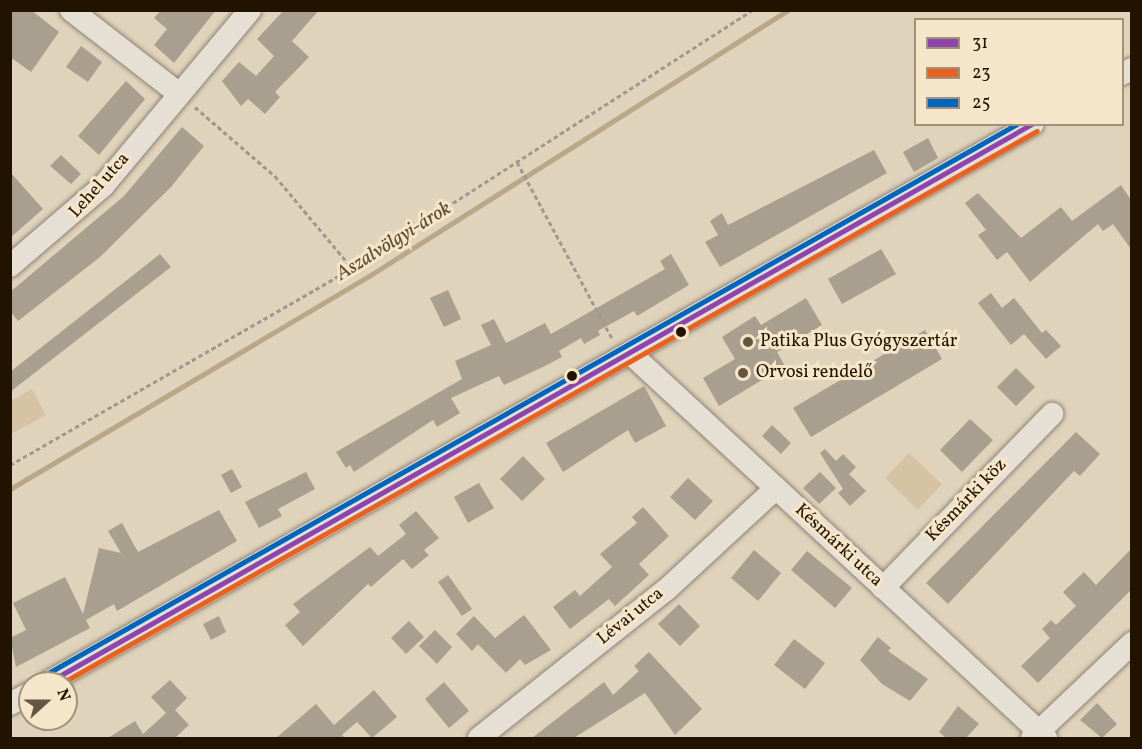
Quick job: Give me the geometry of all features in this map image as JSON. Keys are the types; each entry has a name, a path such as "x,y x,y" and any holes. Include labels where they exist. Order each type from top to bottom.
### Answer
{"street":[{"path":"71,10 178,93"},
{"name":"Lehel utca","path":"10,266 103,186 178,93 250,10"},
{"path":"68,671 1029,126"},
{"name":"Késmárki utca","path":"626,355 776,488 1039,736"},
{"name":"Késmárki köz","path":"883,588 1052,414"},
{"name":"Lévai utca","path":"479,738 666,590 776,488"},
{"path":"1039,736 1131,643"}],"path":[{"path":"10,465 352,268 752,10"},
{"path":"178,93 275,176 352,268"},
{"path":"517,162 626,355"}],"shaded area":[{"path":"32,389 46,415 11,434 11,401"},
{"path":"909,453 942,484 918,510 885,478"}],"building":[{"path":"10,10 31,10 59,32 31,72 10,57"},
{"path":"161,10 216,10 174,63 154,45 167,29 154,18"},
{"path":"284,10 319,10 292,41 309,57 275,92 280,97 265,114 248,99 241,106 222,81 239,62 256,76 274,56 257,39"},
{"path":"81,46 102,62 88,82 66,67"},
{"path":"126,81 145,99 99,155 78,136"},
{"path":"182,127 204,146 171,187 100,257 18,321 10,311 10,292 124,196"},
{"path":"928,138 938,158 914,172 903,152"},
{"path":"874,150 887,173 720,267 705,242 718,235 710,221 722,213 728,225"},
{"path":"61,155 81,174 71,184 50,166"},
{"path":"10,172 43,209 10,238"},
{"path":"1121,185 1131,200 1131,249 1113,224 1103,231 1098,224 1030,282 1007,252 997,260 978,235 986,230 965,203 978,193 1021,238 1061,207 1072,221"},
{"path":"881,249 896,274 842,304 828,279"},
{"path":"160,254 171,267 10,392 10,372"},
{"path":"671,254 689,285 637,316 634,311 598,331 600,335 584,344 581,338 559,351 562,357 504,385 499,376 451,398 460,413 437,427 433,420 354,472 350,465 346,468 336,452 462,379 455,361 491,345 481,325 494,319 506,343 545,323 551,334 665,269 660,261"},
{"path":"448,290 461,319 444,327 430,298"},
{"path":"991,293 1002,308 1014,298 1042,333 1046,330 1061,346 1046,359 1024,334 1011,345 978,303"},
{"path":"806,298 822,325 777,352 785,366 719,406 703,378 735,359 722,337 755,316 761,325"},
{"path":"925,330 942,359 811,437 793,408"},
{"path":"1016,368 1035,387 1016,406 997,387"},
{"path":"644,386 666,426 635,443 628,430 563,472 546,443"},
{"path":"970,419 993,440 962,472 940,450"},
{"path":"772,425 791,443 781,454 762,436"},
{"path":"1076,432 1100,454 1080,476 1074,471 948,604 926,583"},
{"path":"825,449 836,461 843,454 856,467 849,474 866,491 850,506 838,493 843,489 820,453"},
{"path":"523,456 545,479 522,501 500,479"},
{"path":"232,469 242,487 231,493 221,475"},
{"path":"306,472 315,489 278,509 282,516 259,528 245,502"},
{"path":"820,472 836,488 819,504 803,488"},
{"path":"688,478 713,501 695,520 670,497"},
{"path":"479,483 494,508 468,523 454,497"},
{"path":"643,507 669,536 639,564 649,575 615,606 609,599 570,629 553,607 575,590 580,596 612,567 600,554 637,523 632,517"},
{"path":"219,510 237,541 117,611 114,604 86,620 90,628 16,667 10,638 26,630 13,603 65,577 83,614 99,548 121,553 108,531 122,523 138,552"},
{"path":"416,511 439,538 424,550 429,555 412,569 403,559 371,587 368,584 303,646 285,625 300,612 293,604 370,547 378,556 406,534 399,525"},
{"path":"1131,549 1131,590 1038,683 1021,666 1050,638 1042,629 1051,620 1056,625 1076,606 1063,592 1084,572 1096,585"},
{"path":"754,550 781,573 758,601 731,578"},
{"path":"807,551 852,588 835,608 791,570"},
{"path":"448,575 472,609 462,616 438,582"},
{"path":"679,604 700,626 680,646 658,624"},
{"path":"524,615 551,650 525,665 520,659 506,673 478,644 472,651 456,634 474,616 495,638"},
{"path":"219,616 226,632 211,640 203,624"},
{"path":"409,621 424,637 406,654 391,638"},
{"path":"435,630 452,647 437,664 419,646"},
{"path":"878,637 891,648 888,651 928,679 910,701 882,684 860,660"},
{"path":"794,639 825,663 805,689 774,665"},
{"path":"649,652 702,709 675,735 645,693 574,738 532,738 604,682 613,695 639,671 634,666"},
{"path":"170,680 187,698 175,710 189,725 175,738 108,738 135,721 143,734 166,713 151,697"},
{"path":"444,682 469,711 449,728 425,699"},
{"path":"374,690 397,717 372,738 357,722 342,735 345,738 276,738 316,704 334,725"},
{"path":"1097,703 1117,724 1102,738 1080,720"},
{"path":"958,706 979,724 966,738 946,738 939,732"}],"waterway":[{"name":"Aszalvölgyi-árok","path":"10,489 372,274 788,10"}],"transit line":[{"name":"25","path":"52,671 1013,126"},
{"name":"31","path":"68,671 1028,126"},
{"name":"23","path":"78,674 1037,131"}],"place":[{"name":"Patika Plus Gyógyszertár","path":"748,342"},
{"name":"Orvosi rendelő","path":"743,373"}]}
